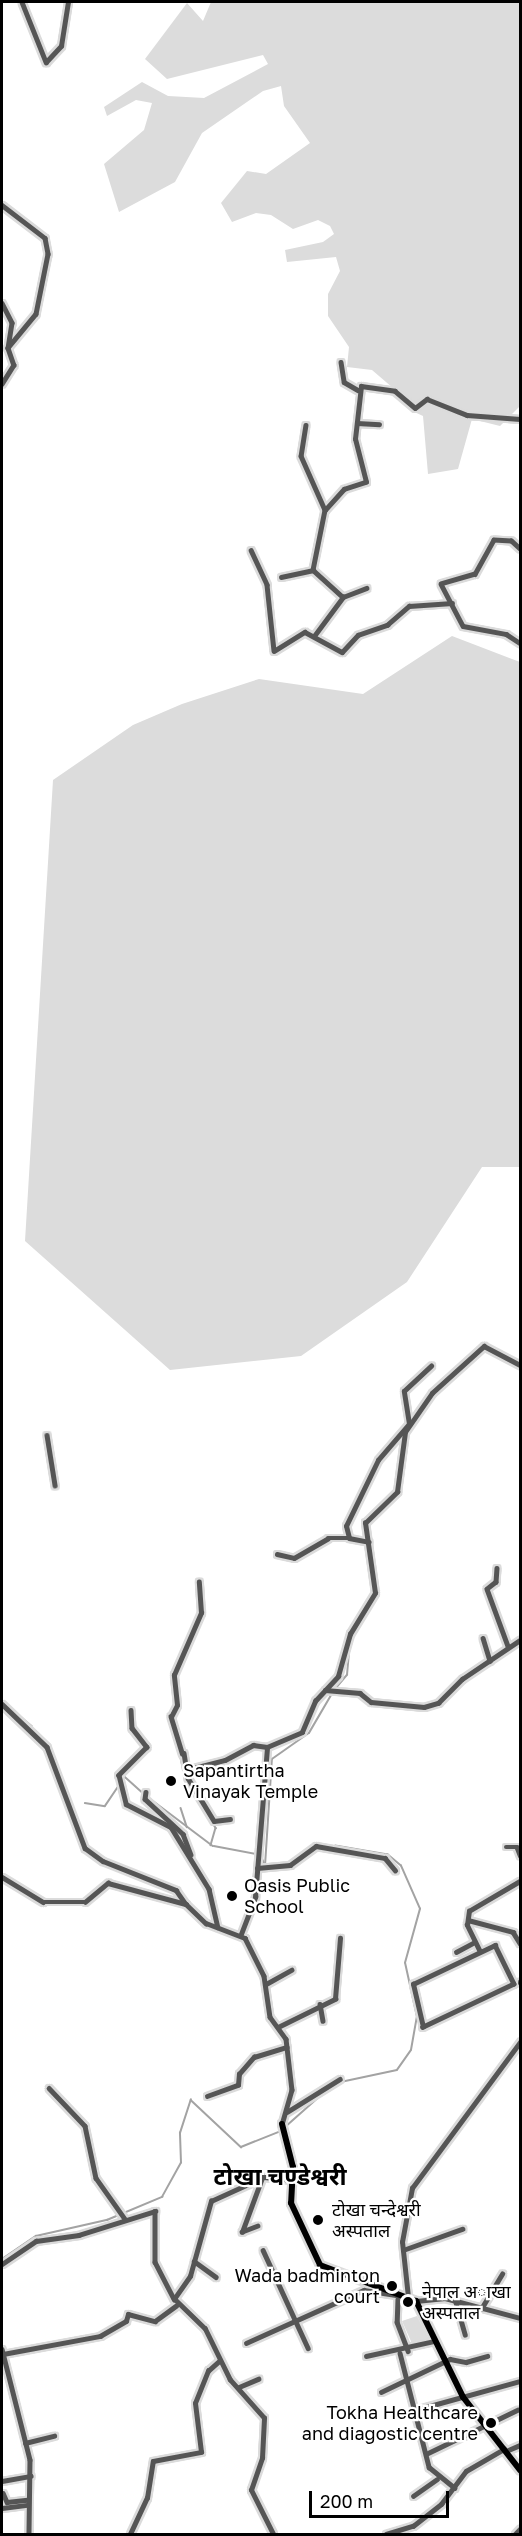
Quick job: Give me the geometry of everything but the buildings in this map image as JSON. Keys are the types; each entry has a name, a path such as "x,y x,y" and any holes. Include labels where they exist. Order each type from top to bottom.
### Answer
{"main road":[{"path":"282,2124 298,2226 325,2271 408,2296 416,2301 434,2342 463,2397 482,2425 520,2470"}],"street":[{"path":"22,2 46,62 61,46 68,2"},
{"path":"2,205 45,238 48,254 36,314 8,348"},
{"path":"2,303 12,323 8,348 14,365 2,384"},
{"path":"341,362 344,382 358,390 384,388 415,408 427,399 467,416 520,419"},
{"path":"313,570 325,510 344,489 366,482 363,456 355,444 358,390"},
{"path":"357,423 380,424"},
{"path":"306,425 301,456 325,510"},
{"path":"520,549 512,541 494,540 475,574 441,584 467,629 506,634 520,643"},
{"path":"251,550 267,585 274,651 305,632 341,652 358,635 387,624 409,606 452,603"},
{"path":"280,577 313,570"},
{"path":"313,570 343,597"},
{"path":"314,636 343,597 366,588"},
{"path":"349,1538 346,1526 378,1460 432,1393 484,1346 520,1365"},
{"path":"186,1770 225,1760 253,1745 267,1747 302,1732 338,1676 350,1634 375,1593 365,1523 398,1492 409,1424 404,1391 431,1366"},
{"path":"47,1436 54,1485"},
{"path":"277,1554 294,1558 328,1538 349,1538 369,1542"},
{"path":"497,1568 496,1582 488,1589 508,1646"},
{"path":"199,1581 201,1613 173,1682 177,1705 171,1717 186,1770 214,1821 230,1819"},
{"path":"483,1638 490,1661"},
{"path":"327,1690 338,1694 424,1707 438,1703 508,1646 520,1640"},
{"path":"2,1704 47,1747 85,1848 103,1862 176,1890 195,1916 218,1927 241,1934 266,1984 270,2017 278,2027 287,2047 292,2090 282,2124"},
{"path":"131,1710 132,1728 147,1747 119,1774 129,1808 171,1827 191,1856 209,1889 218,1927"},
{"path":"241,1934 255,1897 267,1747"},
{"path":"144,1794 165,1811 186,1838 191,1856"},
{"path":"257,1868 290,1865 310,1847 327,1846 386,1858 395,1870"},
{"path":"506,1846 517,1847 520,1856"},
{"path":"2,1876 43,1902 85,1902 108,1883 186,1904"},
{"path":"480,1952 468,1920 474,1906 520,1881"},
{"path":"468,1920 513,1932 520,1943"},
{"path":"278,2027 334,1999 340,1938"},
{"path":"456,1952 475,1942"},
{"path":"495,1946 519,1983 423,2027 413,1984 495,1946"},
{"path":"266,1984 291,1970"},
{"path":"320,2004 323,2021"},
{"path":"246,2343 296,2318 364,2290 398,2299 408,2296 403,2250 412,2188 520,2042"},
{"path":"207,2096 238,2085 239,2074 254,2057 287,2047"},
{"path":"287,2112 340,2079"},
{"path":"49,2088 85,2126 96,2178 122,2210 125,2219"},
{"path":"258,2226 242,2232 262,2178"},
{"path":"174,2299 194,2261 211,2201 262,2178 292,2180"},
{"path":"2,2264 36,2241 155,2211 155,2262 176,2306 205,2329 219,2361 264,2418 262,2458 251,2490 273,2535"},
{"path":"403,2250 462,2229"},
{"path":"263,2250 308,2348"},
{"path":"194,2261 216,2277"},
{"path":"481,2309 502,2274"},
{"path":"416,2301 434,2296 455,2299 481,2309 520,2318"},
{"path":"398,2299 397,2322 408,2351"},
{"path":"455,2299 465,2336"},
{"path":"29,2535 27,2503 31,2476 2,2351 100,2336 126,2321 128,2314 155,2321 176,2306"},
{"path":"366,2356 400,2353 434,2342"},
{"path":"400,2353 437,2479 455,2488"},
{"path":"381,2392 409,2382 445,2361 487,2356"},
{"path":"130,2535 147,2498 153,2462 201,2452 195,2403 207,2370 219,2361"},
{"path":"239,2387 258,2379"},
{"path":"415,2410 520,2381"},
{"path":"428,2453 517,2410"},
{"path":"25,2443 54,2436"},
{"path":"386,2535 413,2526 455,2488 466,2471 505,2450 520,2445"},
{"path":"2,2481 31,2476"},
{"path":"412,2496 437,2479"},
{"path":"3,2493 7,2502 27,2503"},
{"path":"2,2508 27,2503"},
{"path":"515,2535 520,2529"}],"shaded area":[{"path":"211,2 520,2 520,406 500,426 472,419 458,469 428,474 423,416 410,410 407,400 372,370 347,367 349,347 328,316 328,294 340,271 336,257 287,262 285,250 323,242 334,234 330,226 318,220 293,229 271,215 256,213 232,222 221,203 247,171 266,174 310,143 284,106 281,86 263,91 202,133 175,182 119,212 104,164 144,130 152,103 136,100 107,116 104,107 142,82 168,96 204,98 268,64 263,55 167,79 145,59 187,3 203,21"},
{"path":"452,636 520,662 520,1167 482,1167 407,1282 301,1356 170,1370 25,1241 53,780 133,725 182,704 259,679 363,694"},
{"path":"417,2316 430,2341 413,2346 402,2321"}],"waterway":[{"path":"336,1688 347,1675 349,1654"},
{"path":"265,1866 272,1759 309,1733 333,1692"},
{"path":"2,1701 32,1726"},
{"path":"35,1730 42,1737"},
{"path":"180,1754 187,1784 216,1828 211,1845"},
{"path":"123,1775 144,1794"},
{"path":"85,1803 105,1806 119,1785"},
{"path":"148,1797 213,1846"},
{"path":"181,1808 187,1827"},
{"path":"214,1846 256,1854"},
{"path":"336,1846 388,1855 401,1866 420,1909 405,1963 417,2017 411,2050 397,2070 336,2083"},
{"path":"261,1855 265,1865"},
{"path":"269,1869 290,1867"},
{"path":"284,2128 327,2090"},
{"path":"2,2259 36,2236 107,2220 162,2197 181,2163 180,2133 191,2100 241,2147 281,2131"}],"place":[{"name":"Sapantirtha Vinayak Temple","path":"171,1781"},
{"name":"Oasis Public School","path":"232,1896"},
{"name":"टोखा चन्देश्वरी अस्पताल","path":"318,2220"},
{"name":"Wada badminton court","path":"392,2286"},
{"name":"नेपाल अाखा अस्पताल","path":"408,2302"},
{"name":"Tokha Healthcare and diagostic centre","path":"491,2423"}],"district":[{"name":"टोखा चण्डेश्वरी","path":"280,2176"}]}
